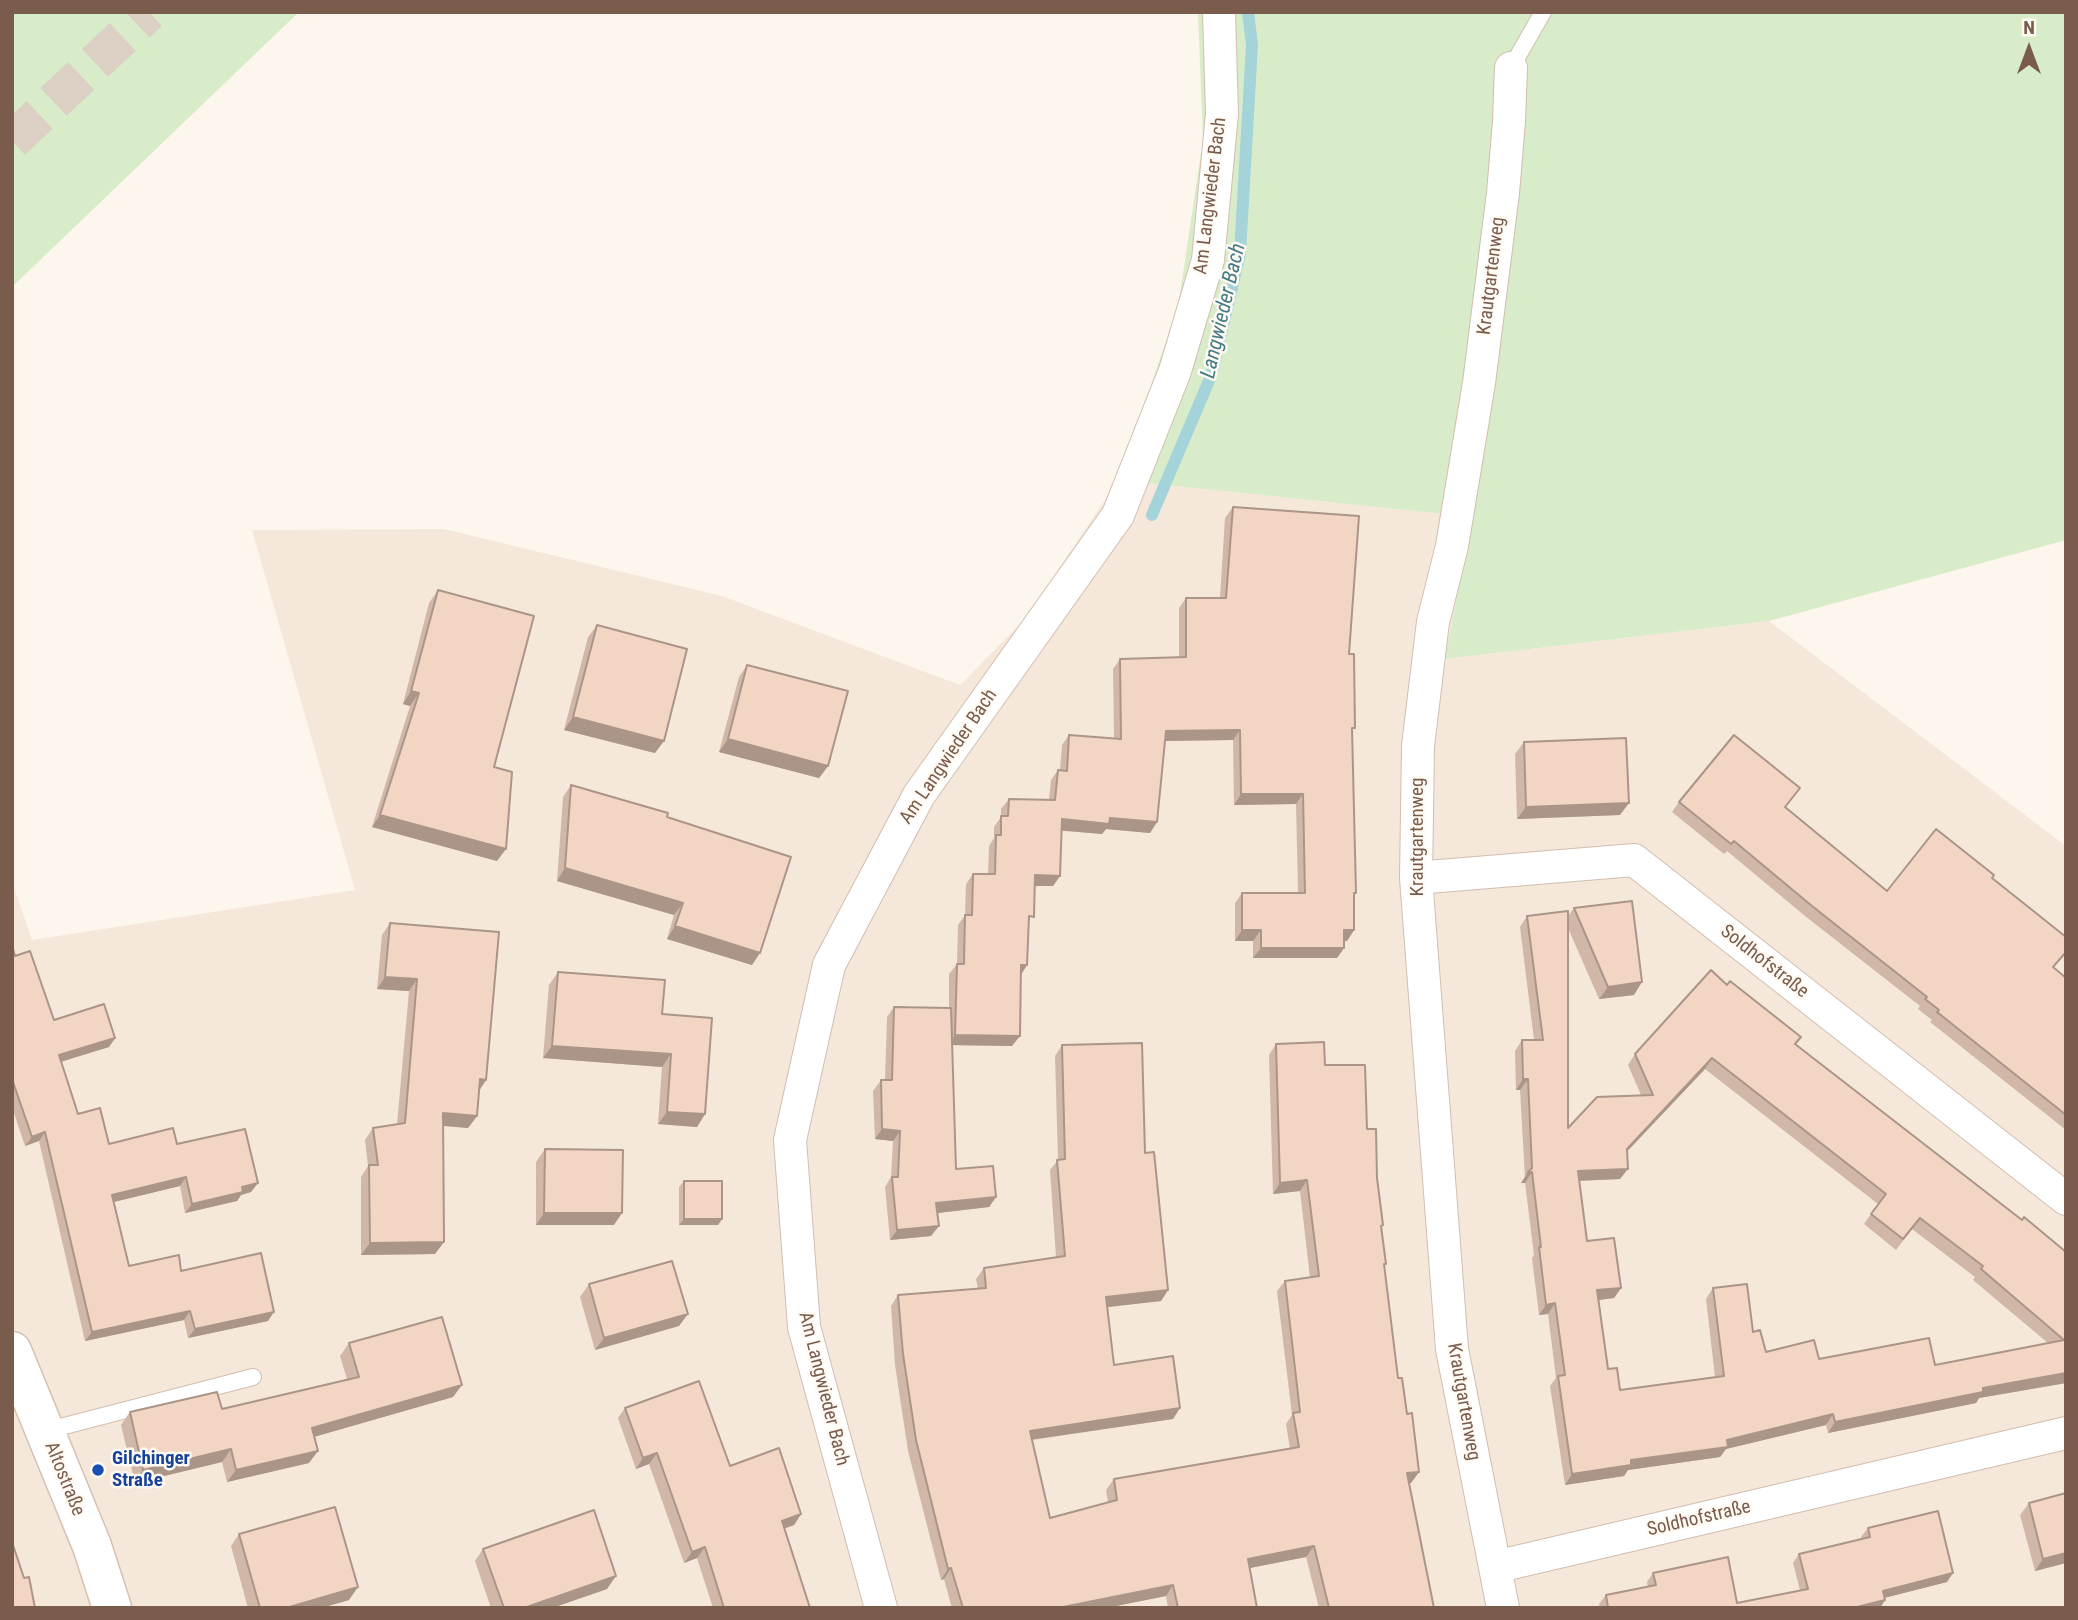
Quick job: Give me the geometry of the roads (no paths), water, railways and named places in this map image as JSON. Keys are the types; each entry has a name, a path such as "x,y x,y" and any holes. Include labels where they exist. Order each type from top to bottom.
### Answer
{"main road":[{"name":"Altostraße","path":"12,1351 92,1546 112,1608"}],"street":[{"name":"Am Langwieder Bach","path":"881,1608 804,1327 790,1140 829,965 919,795 1118,515 1175,371 1208,260 1222,114 1219,12"},
{"name":"Krautgartenweg","path":"1503,1608 1452,1349 1416,878 1418,746 1433,622 1452,546 1479,383 1503,193 1511,68"},
{"name":"Soldhofstraße","path":"1416,878 1634,860 2066,1199"},
{"name":"Soldhofstraße","path":"1495,1567 2066,1433"}],"lane":[{"path":"1511,68 1544,12"},
{"path":"45,1431 253,1377"}],"waterway":[{"name":"Langwieder Bach","path":"1152,515 1211,376 1240,253 1252,45 1248,12"}],"tunnel":[{"path":"12,141 149,12"}],"place":[{"name":"Gilchinger Straße","path":"98,1470"}]}
